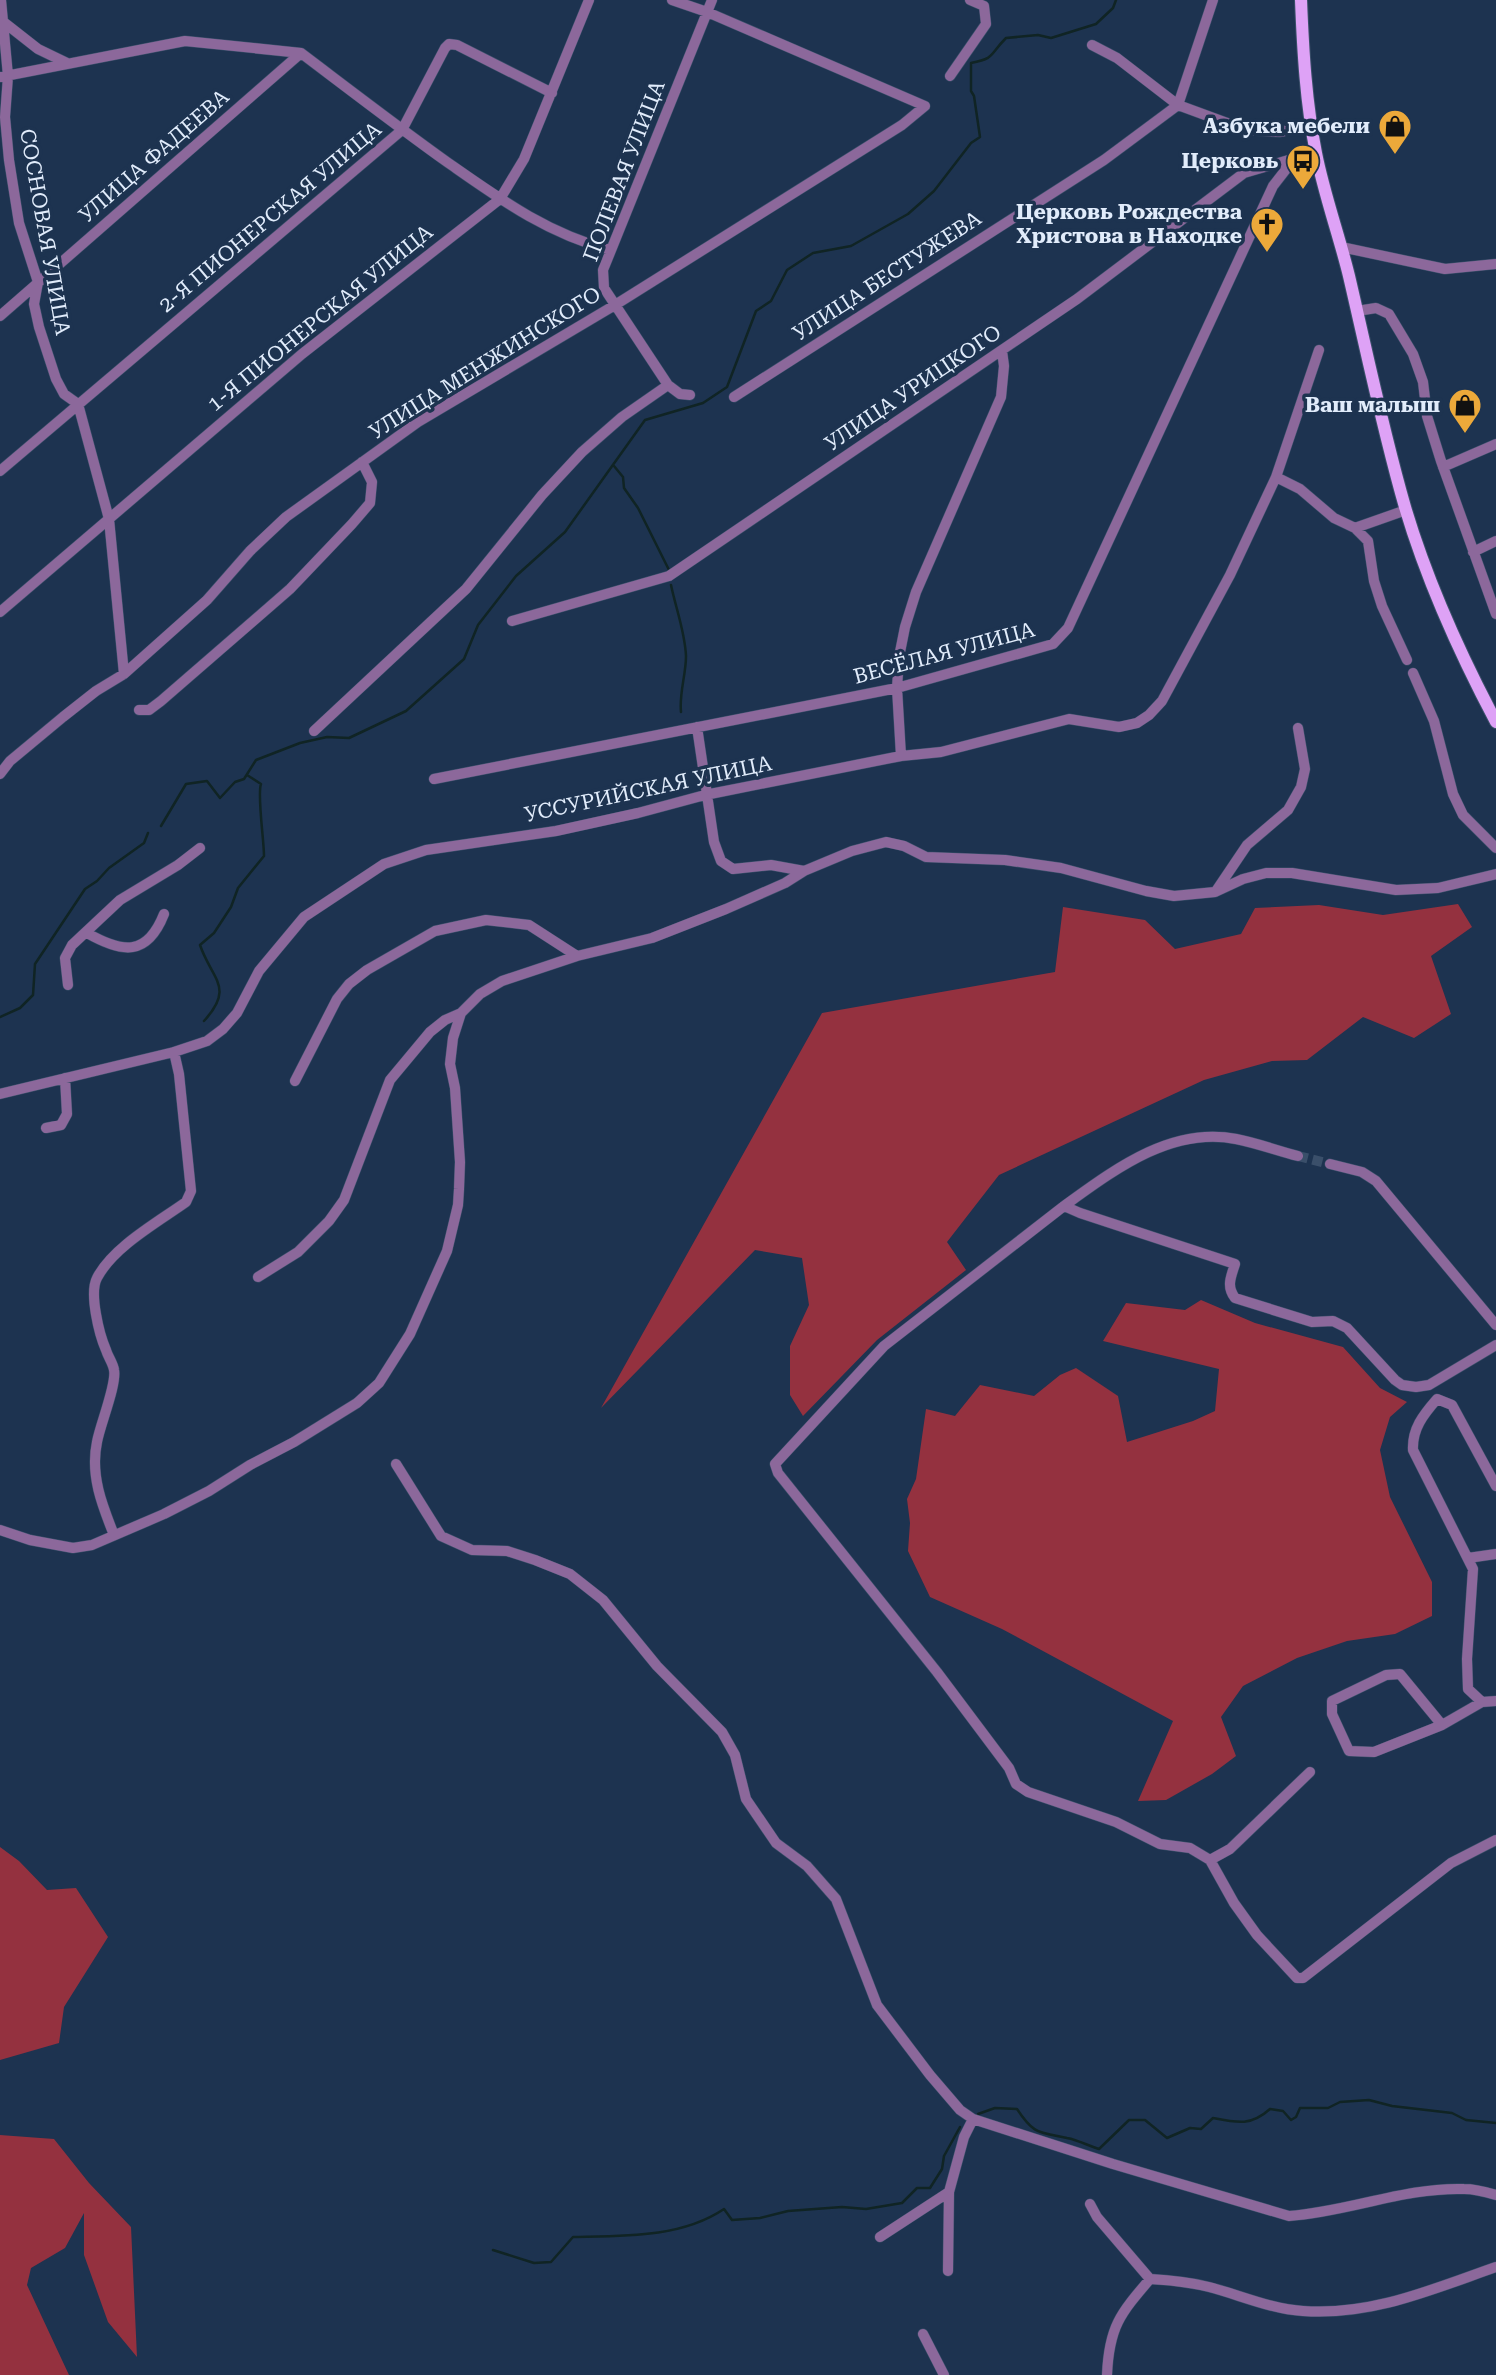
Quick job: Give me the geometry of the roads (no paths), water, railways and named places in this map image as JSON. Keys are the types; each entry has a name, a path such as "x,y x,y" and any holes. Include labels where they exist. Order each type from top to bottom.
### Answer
{"main road":[{"path":"1301,0 1316,152 1406,510 1458,645 1496,722"}],"street":[{"name":"СОСНОВАЯ УЛИЦА","path":"1,0 5,117 19,223 38,282 34,304 39,327 56,379 64,394 78,404 109,519 124,674"},
{"name":"1-Я ПИОНЕРСКАЯ УЛИЦА","path":"0,612 303,354 500,199 524,159 589,0"},
{"path":"673,0 707,12"},
{"name":"ПОЛЕВАЯ УЛИЦА","path":"668,385 604,288 603,270 712,0"},
{"path":"950,76 986,24 986,3 970,0"},
{"path":"1178,105 1213,0"},
{"name":"УЛИЦА МЕНЖИНСКОГО","path":"0,774 10,761 96,691 124,674 207,600 250,551 286,517 362,462 418,422 615,306 902,125 925,106 707,12"},
{"path":"2,20 38,49 67,64"},
{"path":"4,76 186,41 301,53 402,130 523,215 579,241 610,250"},
{"name":"2-Я ПИОНЕРСКАЯ УЛИЦА","path":"0,471 402,130 449,44 457,45 552,93"},
{"path":"1092,45 1117,58 1178,105 1246,130 1280,132 1312,125"},
{"name":"УЛИЦА ФАДЕЕВА","path":"0,316 301,53"},
{"name":"УЛИЦА БЕСТУЖЕВА","path":"734,397 1104,160 1178,105"},
{"name":"УЛИЦА УРИЦКОГО","path":"512,621 669,576 1077,299 1244,173 1316,152"},
{"name":"ВЕСЁЛАЯ УЛИЦА","path":"434,779 897,688 1053,644 1068,628 1273,186 1294,159"},
{"path":"1341,247 1445,269 1496,264"},
{"path":"1357,311 1383,309 1402,333 1423,382 1427,416 1443,467 1496,614"},
{"path":"1319,350 1276,477 1300,489 1334,518 1355,528 1368,541 1374,580 1382,606 1407,660"},
{"path":"901,757 897,688 899,657 916,592 1001,397 1004,366 1002,351"},
{"path":"314,731 466,589 542,495 582,452 622,417 668,385 680,394 690,395"},
{"path":"1443,467 1496,444"},
{"path":"139,710 149,710 161,701 290,589 352,524 370,503 372,482 362,462"},
{"name":"УССУРИЙСКАЯ УЛИЦА","path":"174,1052 207,1041 223,1030 237,1013 259,971 304,918 384,864 426,850 556,831 705,795 901,757 941,752 1069,719 1119,727 1137,723 1162,701 1230,575 1276,477"},
{"path":"1355,528 1406,510"},
{"path":"1473,552 1496,541"},
{"path":"1413,673 1434,721 1453,794 1463,816 1496,848"},
{"path":"697,727 705,795 714,842 721,861 733,869 781,866 804,872"},
{"path":"1215,892 1247,845 1288,810 1301,787 1305,769 1298,728"},
{"path":"258,1277 298,1252 329,1221 344,1200 390,1080 430,1032 445,1020 461,1013 480,994 502,981 577,956 652,938 762,893 852,851 886,842 904,846 926,857 1005,860 1061,868 1167,895 1187,896 1215,892 1243,879 1266,873 1292,873 1396,890 1438,888 1496,874"},
{"path":"68,985 65,958 72,945 120,900 178,865 200,848"},
{"path":"87,933 110,946 130,948 146,941 158,928 164,914"},
{"path":"295,1081 337,999 349,985 367,970 435,931 486,920 529,925 577,956"},
{"path":"0,1530 30,1540 73,1548 92,1545 209,1492 250,1465 295,1442 358,1403 379,1383 410,1334 447,1251 458,1205 460,1162 455,1088 450,1064 453,1038 461,1013"},
{"path":"0,1094 174,1052 191,1191 189,1197 107,1261 95,1280 94,1304 105,1349 115,1374 94,1463 102,1504 114,1535"},
{"path":"46,1128 61,1125 67,1114 65,1078"},
{"path":"1298,1156 1234,1138 1191,1139 1149,1151 1112,1171 884,1346 775,1464 778,1473 937,1672 1009,1768 1016,1784 1023,1790 1116,1822 1160,1844 1190,1848 1210,1860 1234,1903 1257,1935 1297,1978 1303,1978 1451,1863 1496,1840"},
{"path":"1330,1164 1363,1172 1376,1181 1496,1325"},
{"path":"1064,1206 1235,1264 1229,1283 1235,1298 1312,1322 1336,1322 1347,1328 1402,1385 1429,1385 1496,1345"},
{"path":"1482,1702 1468,1689 1467,1659 1473,1569 1413,1450 1412,1435 1437,1399 1452,1405 1496,1486"},
{"path":"396,1464 441,1536 472,1550 507,1551 570,1574 603,1600 657,1666 722,1732 735,1755 746,1799 776,1843 807,1866 836,1899 877,2005 930,2075 960,2110 973,2119 1289,2216 1317,2214 1432,2190 1466,2189 1496,2194"},
{"path":"1468,1558 1496,1554"},
{"path":"1442,1725 1400,1674 1386,1675 1332,1701 1332,1714 1349,1751 1374,1752 1442,1725 1482,1702 1496,1702"},
{"path":"1210,1860 1230,1849 1310,1772"},
{"path":"948,2272 949,2192 964,2137 973,2119"},
{"path":"880,2238 949,2192"},
{"path":"1090,2204 1097,2217 1150,2279 1208,2287 1301,2311 1353,2311 1408,2299 1496,2267"},
{"path":"1107,2375 1108,2347 1116,2323 1150,2279"},
{"path":"923,2334 944,2375"}],"waterway":[{"path":"161,826 186,784 207,781 220,798 235,782 244,779 256,760 300,743 327,737 349,738 406,711 464,659 478,625 516,576 565,532 645,420 703,403 727,387 756,311 771,301 787,270 813,253 851,246 908,214 934,191 971,143 980,137 971,91 971,63 992,55 1006,38 1038,35 1051,38 1096,24 1113,8 1116,0"},
{"path":"614,466 623,477 624,488 638,508 669,570"},
{"path":"671,585 686,656 681,712"},
{"path":"204,1021 218,1000 220,991 200,945 214,933 231,907 238,888 264,856 261,784 247,775"},
{"path":"0,1017 20,1008 33,995 35,964 85,889 144,843 148,833"},
{"path":"978,2114 995,2108 1017,2109 1028,2124 1038,2131 1099,2149 1129,2120 1145,2120 1167,2138 1190,2128 1201,2129 1213,2118 1244,2122 1257,2118 1270,2109 1283,2111 1291,2120 1296,2117 1300,2108 1328,2108 1340,2102 1369,2100 1392,2106 1452,2113 1466,2120 1496,2123"},
{"path":"493,2250 534,2263 551,2262 573,2237 651,2234 689,2225 724,2209 732,2220 760,2218 788,2211 842,2207 866,2209 902,2203 917,2188 930,2188 942,2169 944,2156 960,2127"}],"tunnel":[{"path":"1298,1156 1330,1164"}],"place":[{"name":"Азбука мебели","path":"1395,156"},
{"name":"Церковь","path":"1303,191"},
{"name":"Церковь Рождества Христова в Находке","path":"1267,254"},
{"name":"Ваш малыш","path":"1465,435"}]}
